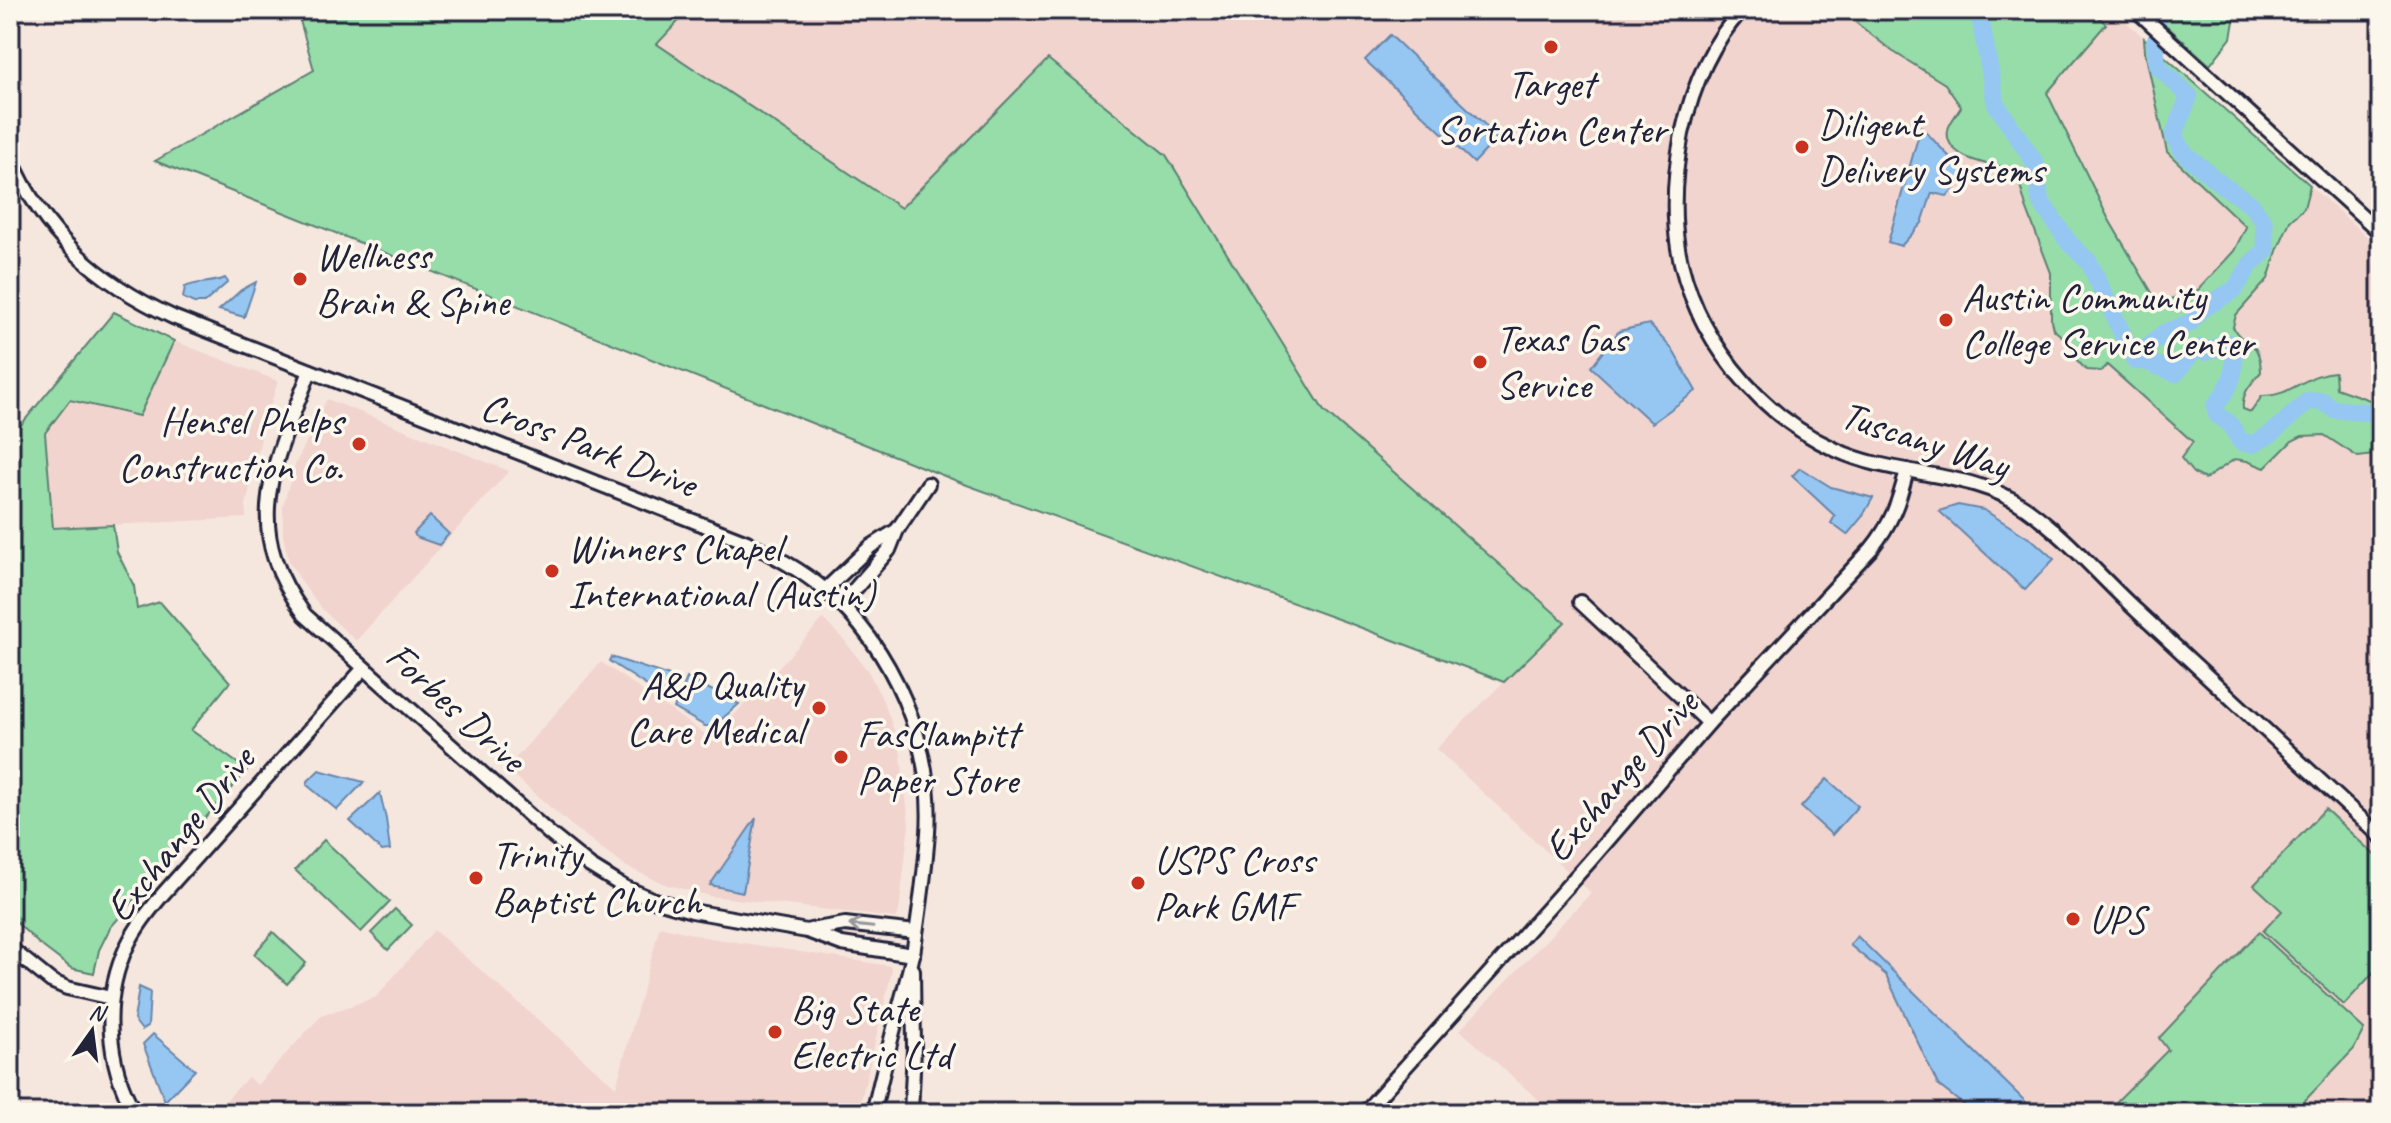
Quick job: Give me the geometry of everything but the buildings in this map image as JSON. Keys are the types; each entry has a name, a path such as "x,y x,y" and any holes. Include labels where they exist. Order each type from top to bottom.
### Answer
{"street":[{"name":"Tuscany Way","path":"1742,10 1728,25 1699,79 1685,121 1679,152 1675,216 1678,250 1690,291 1720,350 1767,406 1804,433 1838,451 1864,460 1960,481 1999,493 2025,507 2381,837"},
{"path":"2136,10 2381,233"},
{"name":"Cross Park Drive","path":"10,156 22,184 61,239 116,287 173,317 747,542 782,560 841,605 871,639 905,702 922,761 928,832 913,955 873,1113"},
{"name":"Forbes Drive","path":"310,371 272,471 267,497 270,548 279,575 305,615 549,833 590,866 624,887 692,911 807,931 842,944 913,955"},
{"name":"Exchange Drive","path":"1364,1113 1579,874 1709,723 1871,549 1898,507 1907,470"},
{"path":"841,605 889,550 897,530 928,484"},
{"path":"825,590 870,547 897,530"},
{"path":"1580,602 1709,723"},
{"name":"Exchange Drive","path":"135,1113 115,1062 111,1025 111,998 127,946 140,922 162,895 364,668"},
{"name":"Forbes Drive","path":"807,931 845,924 916,932"},
{"path":"10,948 51,981 111,998"},
{"name":"Cross Park Drive","path":"911,1113 913,955"}],"shaded area":[{"path":"689,10 2113,10 2381,249 2381,1113 1553,1113 1460,1030 1591,893 1436,749 1564,622 1324,411 1166,155 1048,59 901,208 639,99 657,44"},
{"path":"174,341 278,381 262,434 246,505 246,518 53,528 45,433 70,400 139,415"},
{"path":"327,399 509,471 356,641 307,590 289,562 283,536 283,505 295,465"},
{"path":"823,619 868,671 885,705 900,747 909,824 899,912 895,918 710,896 664,884 625,866 506,769 601,662 712,739"},
{"path":"660,926 704,937 891,966 858,1113 214,1113 248,1077 257,1085 321,1016 376,997 434,930 616,1087"}],"green space":[{"path":"297,10 689,10 657,44 901,208 1048,59 1166,155 1324,411 1565,622 1504,682 967,485 155,161 314,70"},
{"path":"1847,10 2091,10 2106,24 2047,93 2108,218 2158,303 2198,290 2234,251 2246,227 2167,152 2144,38 2310,185 2304,208 2290,221 2268,279 2236,315 2233,327 2255,348 2261,372 2245,393 2243,409 2251,412 2262,396 2282,393 2315,376 2335,372 2336,388 2381,404 2381,454 2358,457 2324,435 2302,436 2292,441 2265,468 2235,459 2205,479 2193,473 2181,458 2193,442 2107,365 2101,371 2086,370 2076,359 2072,345 2053,329 2051,273 2026,207 2015,167 1972,160 1954,148 1948,130 1961,107 1945,84 1892,51 1845,14"},
{"path":"2149,10 2236,10 2231,38 2210,65"},
{"path":"114,312 174,341 139,416 70,400 45,433 53,528 113,525 117,552 134,586 137,609 160,602 230,682 191,730 247,770 110,928 99,950 94,973 71,968 10,916 10,438"},
{"path":"2325,809 2381,861 2381,964 2344,1005 2263,931 2282,911 2254,885"},
{"path":"324,840 390,902 361,932 295,870"},
{"path":"395,909 412,925 388,950 371,933"},
{"path":"273,932 306,963 287,984 254,954"},
{"path":"2259,932 2364,1029 2354,1049 2293,1113 2105,1113 2168,1050 2159,1038"}],"water":[{"path":"1390,35 1498,137 1474,163 1365,60"},
{"path":"1921,127 1967,175 1947,196 1932,193 1922,223 1901,246 1888,242"},
{"path":"225,278 228,282 204,303 183,298 185,287"},
{"path":"256,282 244,317 219,310 241,290"},
{"path":"1649,324 1672,349 1696,391 1652,423 1591,367 1619,331"},
{"path":"1800,468 1831,487 1873,498 1847,535 1831,523 1835,516 1792,476"},
{"path":"1958,505 1984,510 2035,542 2054,559 2025,590 1939,511"},
{"path":"430,516 449,534 439,545 416,537 414,533"},
{"path":"611,657 679,679 670,701 609,661"},
{"path":"687,678 739,704 714,726 705,726 674,708"},
{"path":"319,770 364,782 337,810 307,785"},
{"path":"1827,779 1858,806 1832,835 1801,807"},
{"path":"380,793 390,850 382,851 350,821"},
{"path":"756,818 743,892 710,885"},
{"path":"1857,936 2037,1113 1974,1113 1938,1085 1886,975 1850,945"},
{"path":"139,987 150,992 148,1026 142,1030 134,1020"},
{"path":"153,1034 195,1070 165,1101 143,1044"}],"waterway":[{"path":"1974,10 1979,12 1996,104 2035,163 2040,200 2069,243 2089,262 2135,361 2145,361 2176,373 2200,348 2205,352 2228,343 2234,349 2233,373 2229,386 2215,406 2217,415 2229,423 2241,442 2253,444 2271,434 2308,401 2323,401 2334,409 2381,413"},
{"path":"2158,10 2158,23"},
{"path":"2145,361 2148,346 2164,333 2190,323 2201,310 2235,289 2250,265 2266,250 2264,222 2251,204 2222,185 2184,153 2174,136 2189,96 2157,65 2155,41"}],"place":[{"name":"Target Sortation Center","path":"1551,47"},
{"name":"Diligent Delivery Systems","path":"1802,147"},
{"name":"Wellness Brain & Spine","path":"300,279"},
{"name":"Austin Community College Service Center","path":"1946,320"},
{"name":"Texas Gas Service","path":"1480,362"},
{"name":"Hensel Phelps Construction Co.","path":"359,444"},
{"name":"Winners Chapel International (Austin)","path":"552,571"},
{"name":"A&P Quality Care Medical","path":"819,708"},
{"name":"FasClampitt Paper Store","path":"841,757"},
{"name":"Trinity Baptist Church","path":"476,878"},
{"name":"USPS Cross Park GMF","path":"1138,883"},
{"name":"UPS","path":"2073,919"},
{"name":"Big State Electric Ltd","path":"775,1032"}]}
